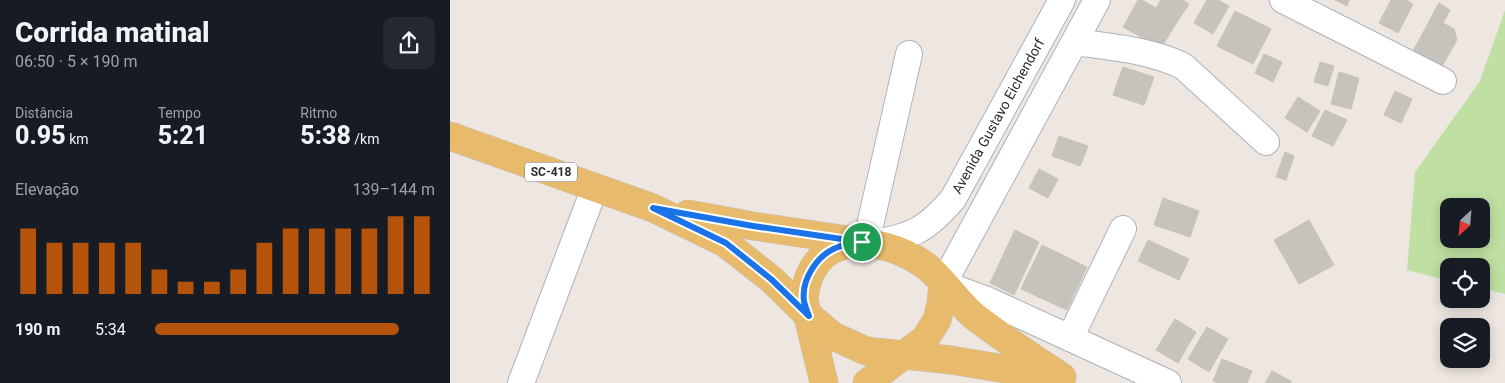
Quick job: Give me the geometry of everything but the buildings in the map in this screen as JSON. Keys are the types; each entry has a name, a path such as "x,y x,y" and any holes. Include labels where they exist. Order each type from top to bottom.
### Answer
{"main road":[{"name":"SC-418","path":"450,136 653,208 726,243 771,279 809,316"},
{"name":"SC-418","path":"653,208 753,226 866,243"},
{"path":"824,383 804,300 805,286 811,269 823,255 838,247 866,243 897,250 926,267 972,314 1004,338 1072,383"},
{"path":"867,383 925,339 937,320 943,284"},
{"path":"809,316 833,336 866,351 951,360 1060,383"}],"street":[{"name":"Avenida Gustavo Eichendorf","path":"866,243 897,239 913,234 935,219 953,199 1062,0"},
{"path":"1098,0 943,284 987,300 1168,383"},
{"path":"1283,0 1443,81"},
{"path":"1075,42 1150,54 1183,66 1266,142"},
{"path":"866,243 908,54"},
{"path":"521,383 595,187"},
{"path":"1070,338 1123,229"},
{"path":"1004,338 1026,318"}],"green space":[{"path":"1505,10 1505,294 1490,290 1490,258 1440,258 1440,279 1407,270 1415,172 1480,81"}],"route":[{"path":"653,208 753,226 862,242 838,247 823,255 811,269 805,286 804,300 809,316 771,279 726,243 653,208"}]}
